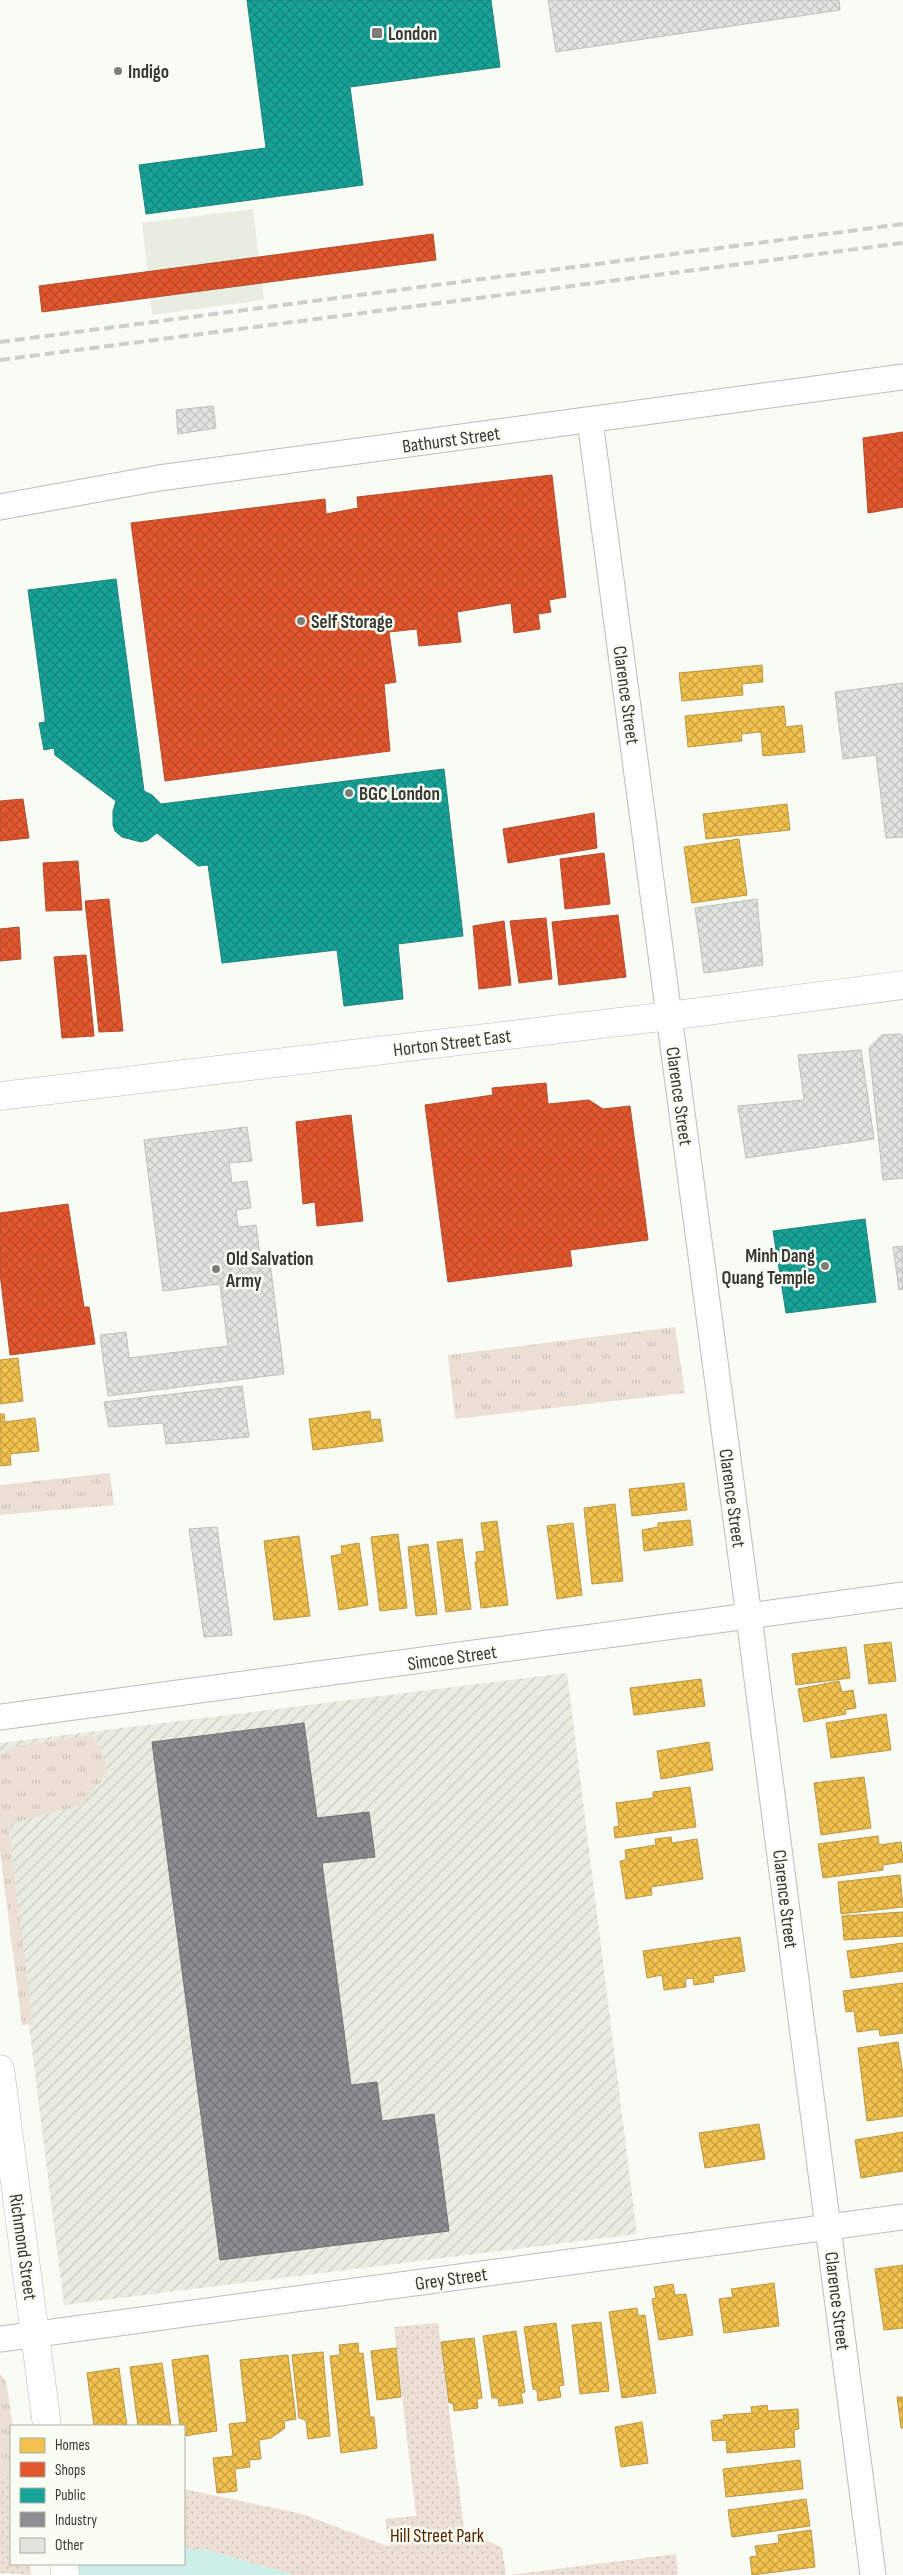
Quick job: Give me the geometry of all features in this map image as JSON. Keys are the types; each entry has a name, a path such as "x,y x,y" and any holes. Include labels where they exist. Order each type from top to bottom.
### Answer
{"main road":[{"name":"Horton Street East","path":"0,1096 669,1016 903,985"},
{"name":"Richmond Street","path":"0,2069 47,2425"}],"street":[{"name":"Bathurst Street","path":"0,507 159,478 903,378"},
{"name":"Clarence Street","path":"590,421 749,1617 873,2575"},
{"name":"Simcoe Street","path":"0,1717 903,1595"},
{"name":"Grey Street","path":"0,2339 903,2218"}],"shaded area":[{"path":"253,209 264,300 152,315 142,223"},
{"path":"567,1673 637,2234 64,2305 0,1795 0,1743"}],"green space":[{"path":"675,1327 685,1393 455,1419 448,1355"},
{"path":"110,1473 114,1505 0,1515 0,1485"},
{"path":"91,1735 101,1746 107,1772 83,1805 8,1824 33,2024 22,2025 0,1852 0,1756 12,1747"},
{"path":"438,2323 464,2529 502,2548 506,2575 293,2575 211,2551 185,2548 185,2489 302,2514 390,2547 385,2519 416,2516 394,2327"},
{"path":"0,2374 6,2381 13,2425 10,2425 10,2477 0,2478"},
{"path":"10,2477 10,2565 30,2565 31,2575 0,2573 0,2478"},
{"name":"Hill Street Park","path":"676,2554 678,2575 509,2575"}],"water":[{"path":"185,2548 211,2551 293,2575 50,2575 64,2565 185,2565"}],"building: Homes":[{"path":"762,665 763,682 742,684 743,695 682,701 679,673"},
{"path":"784,706 786,727 802,725 805,752 763,756 761,732 741,734 742,741 688,747 685,716"},
{"path":"787,804 790,830 706,839 703,814"},
{"path":"739,839 747,895 692,903 684,847"},
{"path":"18,1358 23,1401 0,1404 0,1360"},
{"path":"370,1411 371,1420 380,1419 383,1441 313,1450 309,1419"},
{"path":"0,1414 4,1414 5,1422 35,1418 39,1451 10,1454 11,1465 0,1466"},
{"path":"684,1483 687,1510 632,1516 629,1489"},
{"path":"615,1504 623,1581 592,1584 584,1508"},
{"path":"690,1520 693,1545 644,1551 642,1530 658,1527 658,1523"},
{"path":"497,1521 508,1605 481,1608 475,1562 477,1562 476,1552 485,1551 481,1523"},
{"path":"573,1523 582,1595 557,1599 547,1526"},
{"path":"398,1534 407,1608 380,1611 371,1537"},
{"path":"299,1536 310,1616 274,1620 264,1541"},
{"path":"462,1539 471,1609 446,1612 437,1542"},
{"path":"359,1543 368,1605 339,1610 331,1556 342,1554 341,1546"},
{"path":"428,1544 437,1614 416,1616 408,1547"},
{"path":"891,1642 896,1681 869,1684 864,1645"},
{"path":"846,1647 850,1678 796,1685 792,1654"},
{"path":"701,1679 705,1706 634,1715 630,1688"},
{"path":"839,1681 842,1692 853,1690 856,1708 845,1710 846,1714 804,1722 798,1689"},
{"path":"886,1714 891,1750 831,1758 826,1723"},
{"path":"709,1742 713,1770 661,1779 657,1751"},
{"path":"864,1777 871,1828 821,1835 814,1783"},
{"path":"690,1787 696,1827 615,1838 614,1827 619,1826 616,1803 653,1798 653,1792"},
{"path":"878,1836 879,1845 901,1842 903,1862 883,1865 883,1870 823,1878 818,1844"},
{"path":"671,1837 672,1843 697,1839 703,1879 651,1887 652,1895 626,1899 620,1861 626,1860 625,1850 656,1845 655,1839"},
{"path":"900,1875 903,1907 841,1914 838,1882"},
{"path":"903,1912 903,1936 844,1940 842,1916"},
{"path":"740,1937 745,1971 713,1976 714,1982 694,1985 693,1978 685,1979 686,1987 664,1990 662,1975 647,1978 643,1951"},
{"path":"903,1943 903,1971 851,1978 847,1951"},
{"path":"903,1983 903,2033 880,2036 879,2029 857,2032 854,2011 846,2012 843,1991"},
{"path":"898,2042 903,2074 903,2116 867,2121 858,2048"},
{"path":"759,2124 765,2159 705,2168 699,2133"},
{"path":"903,2132 903,2171 861,2178 855,2140"},
{"path":"903,2265 903,2328 884,2330 875,2269"},
{"path":"774,2283 779,2326 724,2333 719,2299 733,2297 731,2289"},
{"path":"673,2284 675,2295 686,2294 693,2335 659,2340 652,2299 656,2298 654,2287"},
{"path":"637,2308 638,2316 645,2315 656,2393 622,2398 609,2312"},
{"path":"601,2322 609,2391 580,2394 572,2325"},
{"path":"556,2323 564,2385 559,2386 561,2397 538,2401 537,2390 533,2389 524,2327"},
{"path":"516,2331 525,2392 521,2393 523,2403 499,2406 498,2398 492,2398 483,2336"},
{"path":"474,2338 482,2398 477,2399 478,2408 454,2411 453,2403 449,2403 441,2342"},
{"path":"358,2343 359,2354 363,2353 370,2417 374,2417 377,2448 341,2453 330,2356 340,2355 339,2345"},
{"path":"396,2348 401,2397 377,2400 371,2351"},
{"path":"323,2352 330,2436 308,2439 306,2420 299,2418 292,2355"},
{"path":"208,2355 217,2431 185,2436 185,2425 180,2425 172,2360"},
{"path":"288,2355 296,2419 284,2421 285,2428 271,2438 259,2440 261,2459 249,2460 250,2467 235,2469 237,2491 217,2493 213,2458 233,2456 229,2424 247,2422 240,2360"},
{"path":"162,2363 171,2425 138,2425 130,2367"},
{"path":"119,2368 127,2425 94,2425 87,2373"},
{"path":"897,2397 903,2397 903,2428 901,2428"},
{"path":"767,2405 768,2411 798,2409 799,2429 794,2430 795,2447 727,2453 726,2440 713,2441 711,2421 724,2419 723,2415 752,2413 751,2407"},
{"path":"642,2422 648,2463 621,2467 615,2427"},
{"path":"800,2460 803,2489 726,2497 723,2469"},
{"path":"806,2499 810,2526 732,2537 728,2510"},
{"path":"811,2530 815,2567 752,2575 750,2557 757,2556 755,2546 779,2543 778,2535"}],"building: Shops":[{"path":"433,234 436,260 42,312 39,286"},
{"path":"903,432 903,507 868,513 863,438"},
{"name":"Self Storage","path":"552,475 566,597 549,600 551,612 538,614 540,629 514,633 511,603 457,612 461,642 419,646 417,629 389,632 396,682 384,684 390,751 165,781 131,523 325,499 326,514 358,508 357,497"},
{"path":"23,799 29,838 0,841 0,801"},
{"path":"594,813 597,848 508,863 503,829"},
{"path":"604,853 610,904 565,909 560,859"},
{"path":"78,861 82,910 46,911 43,863"},
{"path":"109,899 123,1031 99,1032 85,901"},
{"path":"618,915 626,977 559,985 552,922"},
{"path":"546,918 552,979 519,983 510,921"},
{"path":"504,921 511,985 479,989 473,926"},
{"path":"19,927 21,959 0,961 0,929"},
{"path":"86,955 94,1036 62,1038 54,957"},
{"path":"546,1083 548,1104 589,1100 603,1109 630,1106 648,1240 570,1250 572,1266 448,1282 425,1105 493,1095 492,1088"},
{"path":"351,1115 363,1221 317,1226 315,1202 303,1204 296,1122"},
{"path":"68,1204 84,1307 89,1307 95,1344 10,1355 0,1274 0,1213"}],"building: Public":[{"name":"London","path":"247,0 491,0 500,67 350,87 363,185 146,214 139,165 266,148"},
{"name":"BGC London","path":"116,579 144,791 152,795 161,804 444,769 463,936 398,944 403,999 344,1006 337,950 222,963 208,865 198,866 157,833 148,840 141,842 122,837 115,831 113,825 113,811 116,801 55,755 54,748 44,750 39,723 45,722 45,717 28,590"},
{"name":"Minh Dang Quang Temple","path":"865,1219 876,1302 786,1313 773,1231"}],"building: Industry":[{"path":"304,1723 317,1818 369,1812 375,1857 322,1863 351,2085 377,2082 382,2121 434,2114 449,2231 220,2260 152,1742"}],"building: Other":[{"path":"548,0 839,0 840,10 556,52"},
{"path":"213,406 216,428 178,434 176,410"},
{"path":"903,683 903,837 886,838 876,755 843,759 835,692"},
{"path":"757,899 763,965 704,973 695,908"},
{"path":"900,1034 903,1036 903,1178 883,1180 869,1048 882,1035"},
{"path":"861,1050 874,1139 746,1158 738,1106 804,1100 798,1055"},
{"name":"Old Salvation Army","path":"247,1127 252,1161 229,1163 232,1183 247,1181 251,1208 236,1210 238,1227 256,1225 260,1255 269,1254 284,1374 108,1396 100,1335 126,1332 129,1358 228,1346 220,1284 163,1291 144,1140"},
{"path":"903,1246 903,1289 899,1290 893,1247"},
{"path":"242,1386 249,1437 166,1444 163,1423 109,1427 104,1402"},
{"path":"217,1527 232,1635 204,1637 189,1529"}],"railway":[{"path":"0,342 903,224"},
{"path":"0,360 903,243"}],"place":[{"name":"London","path":"377,33"},
{"name":"Indigo","path":"118,71"},
{"name":"Self Storage","path":"301,621"},
{"name":"BGC London","path":"349,793"},
{"name":"Minh Dang Quang Temple","path":"825,1266"},
{"name":"Old Salvation Army","path":"216,1269"}]}
